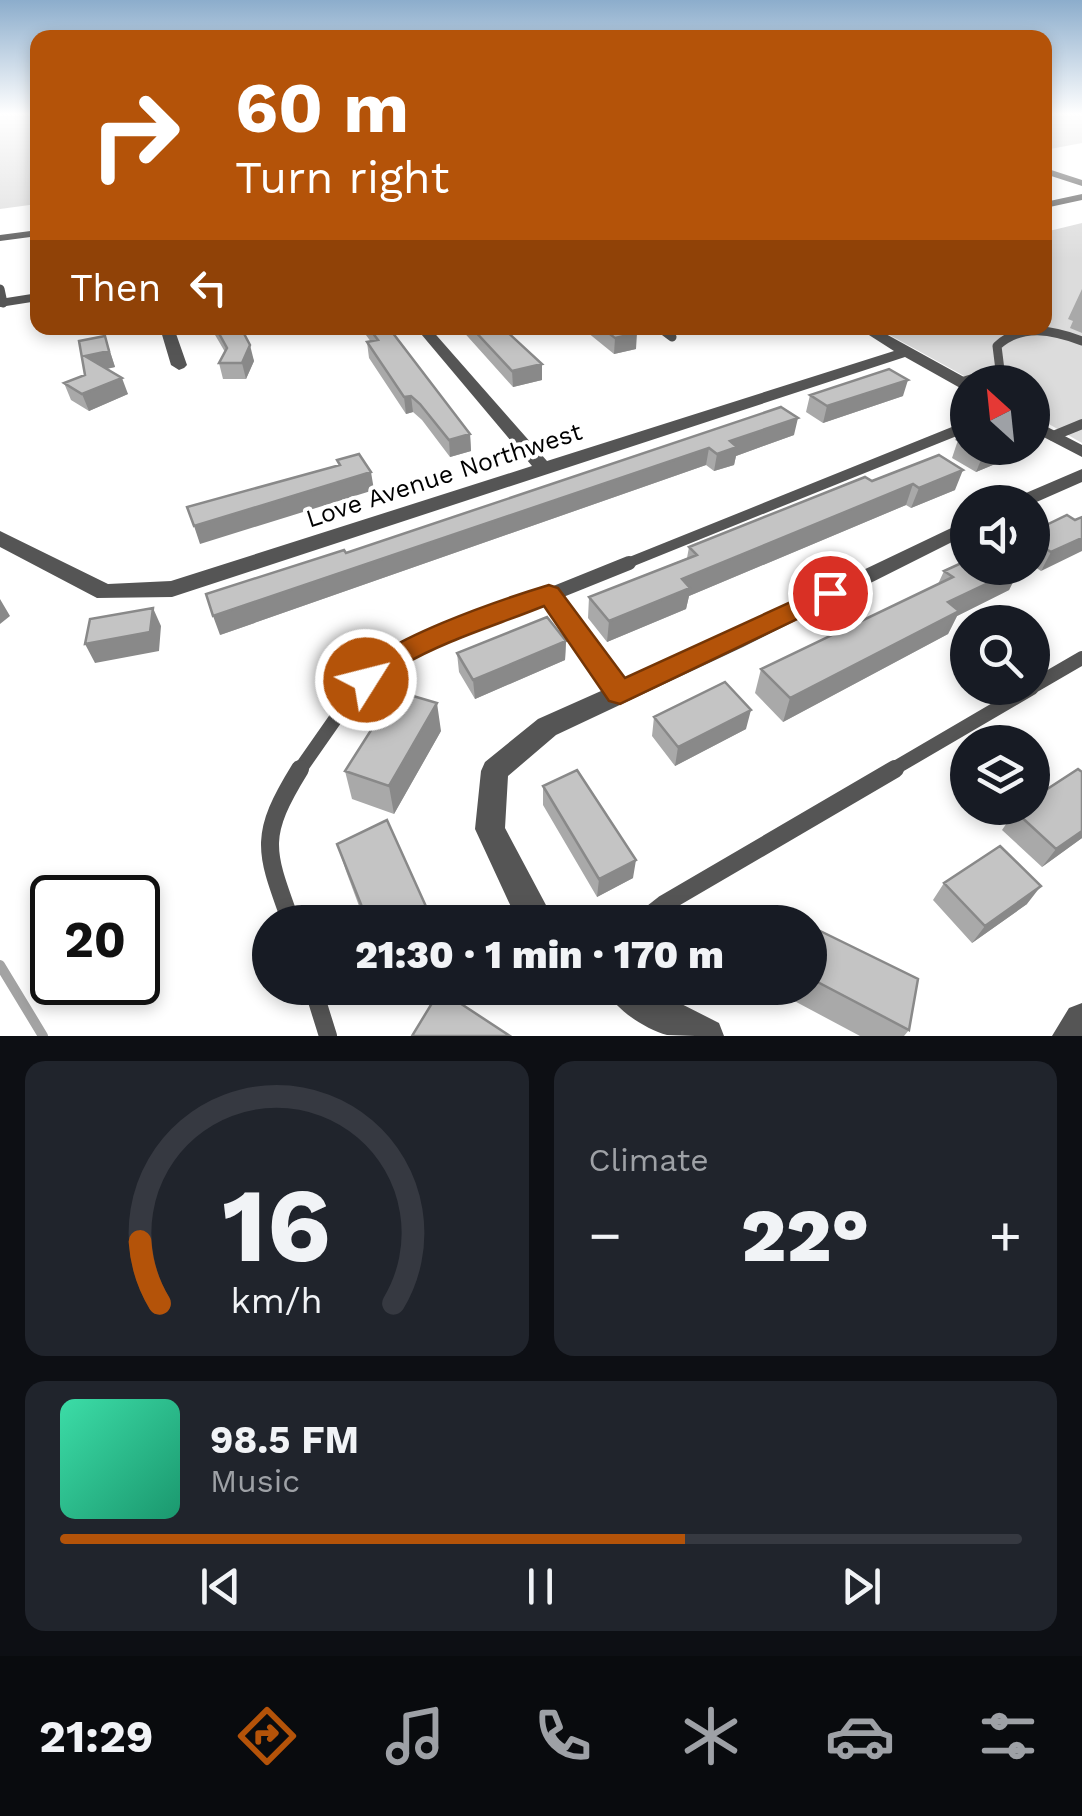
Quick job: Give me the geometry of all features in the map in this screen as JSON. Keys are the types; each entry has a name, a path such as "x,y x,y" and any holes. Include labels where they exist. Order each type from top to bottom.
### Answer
{"street":[{"path":"1052,174 1082,182"},
{"path":"1052,203 1082,197"},
{"path":"0,238 30,234"},
{"path":"1,297 30,297"},
{"path":"168,335 179,365"},
{"path":"429,335 544,468"},
{"path":"878,335 950,376"},
{"name":"Love Avenue Northwest","path":"0,538 106,592 172,589 908,351"},
{"path":"1050,434 1082,452"},
{"path":"1050,489 1082,475"},
{"path":"530,905 490,829 495,771 547,727 735,641 950,535"},
{"path":"645,1005 706,1036"},
{"path":"1070,1036 1082,1021"}],"lane":[{"path":"1052,333 1082,341"},
{"path":"999,365 997,346 1001,340 1018,335"},
{"path":"1053,436 1082,424"},
{"path":"286,905 268,840 281,802 366,680 388,660 950,433"},
{"path":"549,594 620,693"},
{"path":"1050,677 1082,658"},
{"path":"663,905 1001,705"},
{"path":"318,1005 328,1036"}],"shaded area":[{"path":"0,162 30,162 30,205 0,209"},
{"path":"1082,223 1082,443 1050,425 1050,365 950,365 950,368 890,335 1052,335 1052,230"}],"building":[{"path":"220,335 245,335 250,345 242,363 219,363 227,348"},
{"path":"374,335 394,335 470,434 449,440 420,404 411,396 404,397 367,342 378,340"},
{"path":"479,335 511,335 542,364 512,371"},
{"path":"105,336 109,351 85,356 122,378 82,394 64,383 85,375 79,341"},
{"path":"889,369 908,380 827,406 810,395"},
{"path":"781,407 798,418 730,441 737,447 717,454 709,448 213,616 206,594 344,550 346,553"},
{"path":"359,454 371,472 194,526 187,507 340,465 337,460"},
{"path":"939,455 963,470 919,488 913,484 682,579 690,588 609,621 589,597 697,555 689,547 865,477 872,481"},
{"path":"1067,515 1075,520 1082,517 1082,538 1051,552 1050,523"},
{"path":"950,578 950,585 984,585 948,602 952,605 950,616 790,698 761,669"},
{"path":"153,608 150,632 85,644 90,619"},
{"path":"547,617 566,641 473,680 457,653"},
{"path":"725,682 751,710 678,747 654,717"},
{"path":"396,691 437,703 389,786 345,771"},
{"path":"1078,769 1082,772 1082,831 1056,849 1030,825 1050,825 1050,787"},
{"path":"577,770 636,860 599,879 543,786"},
{"path":"387,820 425,905 361,905 337,844"},
{"path":"1000,846 1041,886 985,926 944,883"},
{"path":"827,934 918,979 909,1030 827,987"},
{"path":"431,1005 463,1005 510,1036 412,1036"}],"waterway":[{"path":"0,965 43,1036"}],"route":[{"path":"366,680 388,660 414,647 549,594 620,693 830,593"}]}
